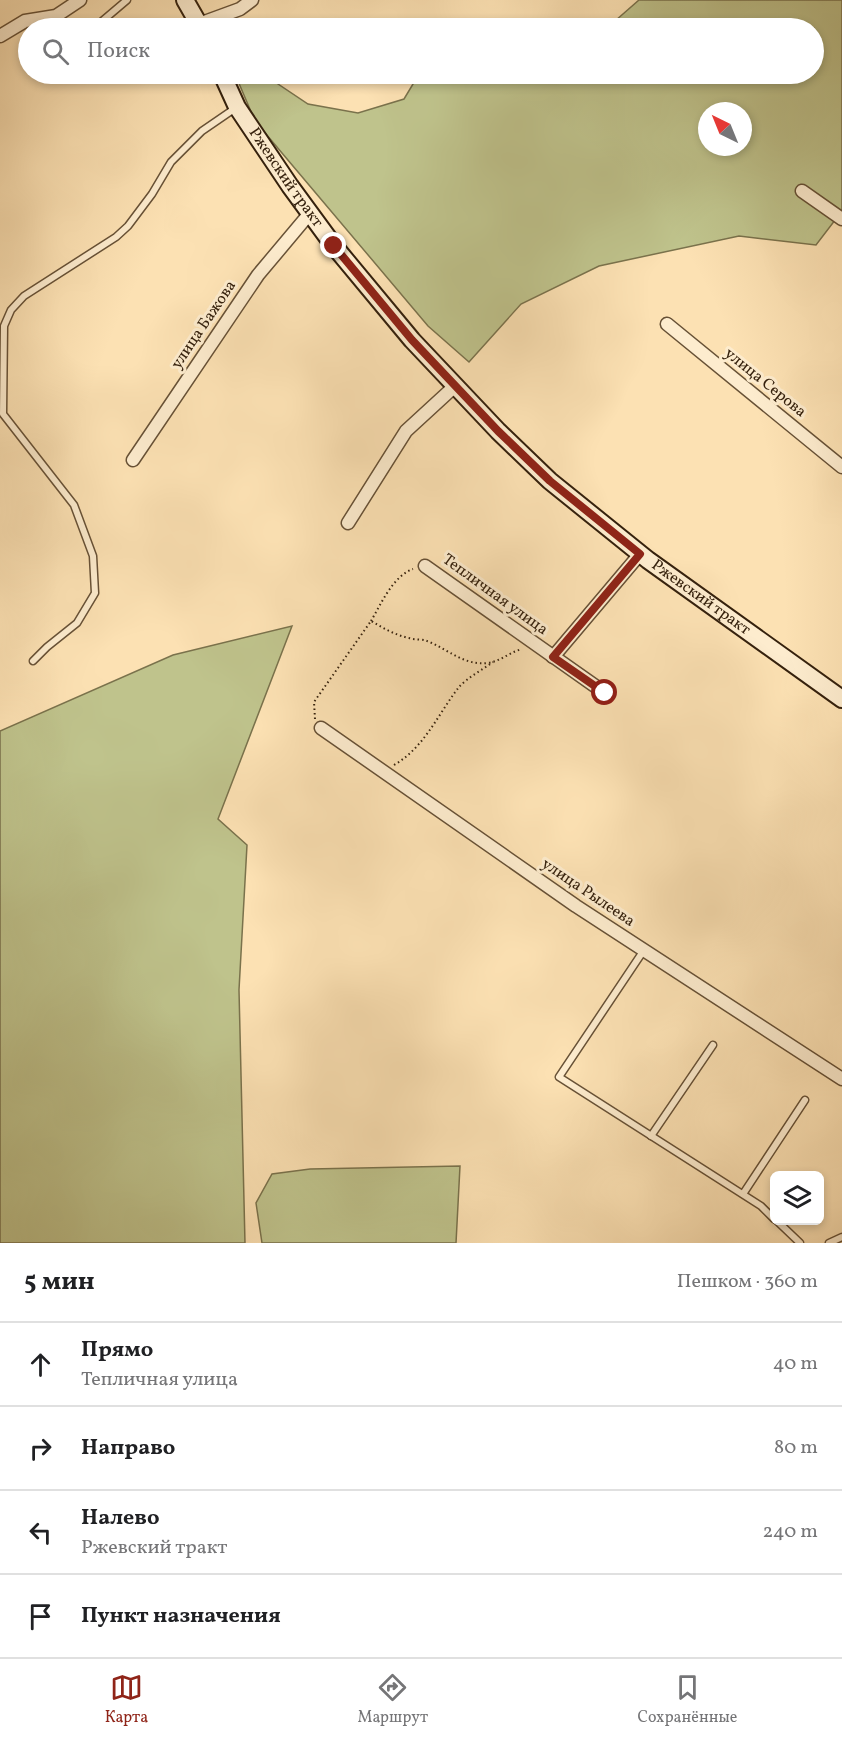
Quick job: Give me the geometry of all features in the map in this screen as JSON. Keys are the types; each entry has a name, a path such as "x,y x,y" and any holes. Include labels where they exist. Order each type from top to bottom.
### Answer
{"main road":[{"path":"185,0 195,18"},
{"name":"Ржевский тракт","path":"227,84 237,107 334,246 412,340 498,431 550,481 640,554 842,699"}],"street":[{"path":"41,18 56,15 80,0"},
{"path":"219,18 240,9 252,0"},
{"path":"0,36 18,26"},
{"path":"802,191 842,219"},
{"name":"улица Бажова","path":"133,460 258,275 310,213"},
{"name":"улица Серова","path":"667,324 842,467"},
{"path":"348,523 406,431 455,386"},
{"path":"553,657 640,554"},
{"name":"Тепличная улица","path":"425,566 605,693"},
{"name":"улица Рылеева","path":"321,728 576,906 842,1079"}],"lane":[{"path":"106,18 127,0"},
{"path":"33,661 47,646 77,623 95,593 93,556 74,505 3,414 2,327 11,310 24,296 116,237 128,226 152,194 171,162 202,131 237,107"},
{"path":"644,950 560,1077 743,1194 770,1215"},
{"path":"651,1136 712,1045"},
{"path":"743,1194 805,1100"},
{"path":"780,1225 800,1243"},
{"path":"829,1243 842,1237"}],"path":[{"path":"321,728 315,720 314,702 390,590 405,572 425,566"},
{"path":"371,621 386,630 427,641 452,655 471,662 488,663 516,651 537,646"},
{"path":"383,771 406,757 431,729 461,685 495,661"}],"green space":[{"path":"639,0 842,0 842,211 816,245 739,236 599,266 521,304 469,362 428,326 255,121 239,84 278,84 308,104 358,113 404,99 413,84 824,84 824,18 618,18"},
{"path":"292,626 218,819 247,845 239,990 245,1243 0,1243 0,731 173,655"},
{"path":"460,1166 456,1243 262,1243 256,1203 272,1174 310,1169"}],"route":[{"path":"334,246 412,340 498,431 550,481 640,554 553,657 605,693"}]}
